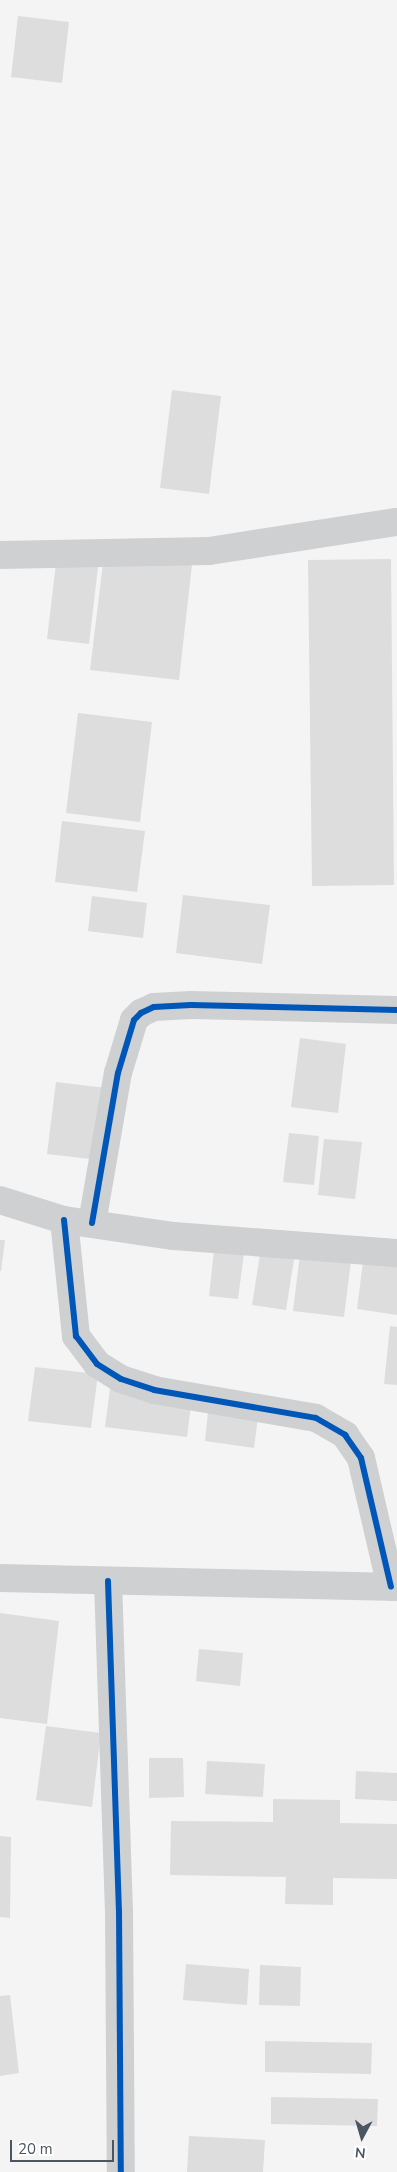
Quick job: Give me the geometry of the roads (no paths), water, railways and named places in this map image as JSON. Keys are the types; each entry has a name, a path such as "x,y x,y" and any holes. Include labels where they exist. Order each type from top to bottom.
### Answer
{"street":[{"path":"0,554 209,552 397,522"},
{"path":"92,1224 118,1072 134,1020 141,1013 154,1007 191,1005 397,1010"},
{"path":"0,1200 64,1220 174,1236 397,1252"},
{"path":"0,1578 394,1587 361,1458 346,1436 316,1418 154,1390 121,1378 97,1364 76,1336 64,1220"},
{"path":"108,1581 119,1911 121,2172"}]}
